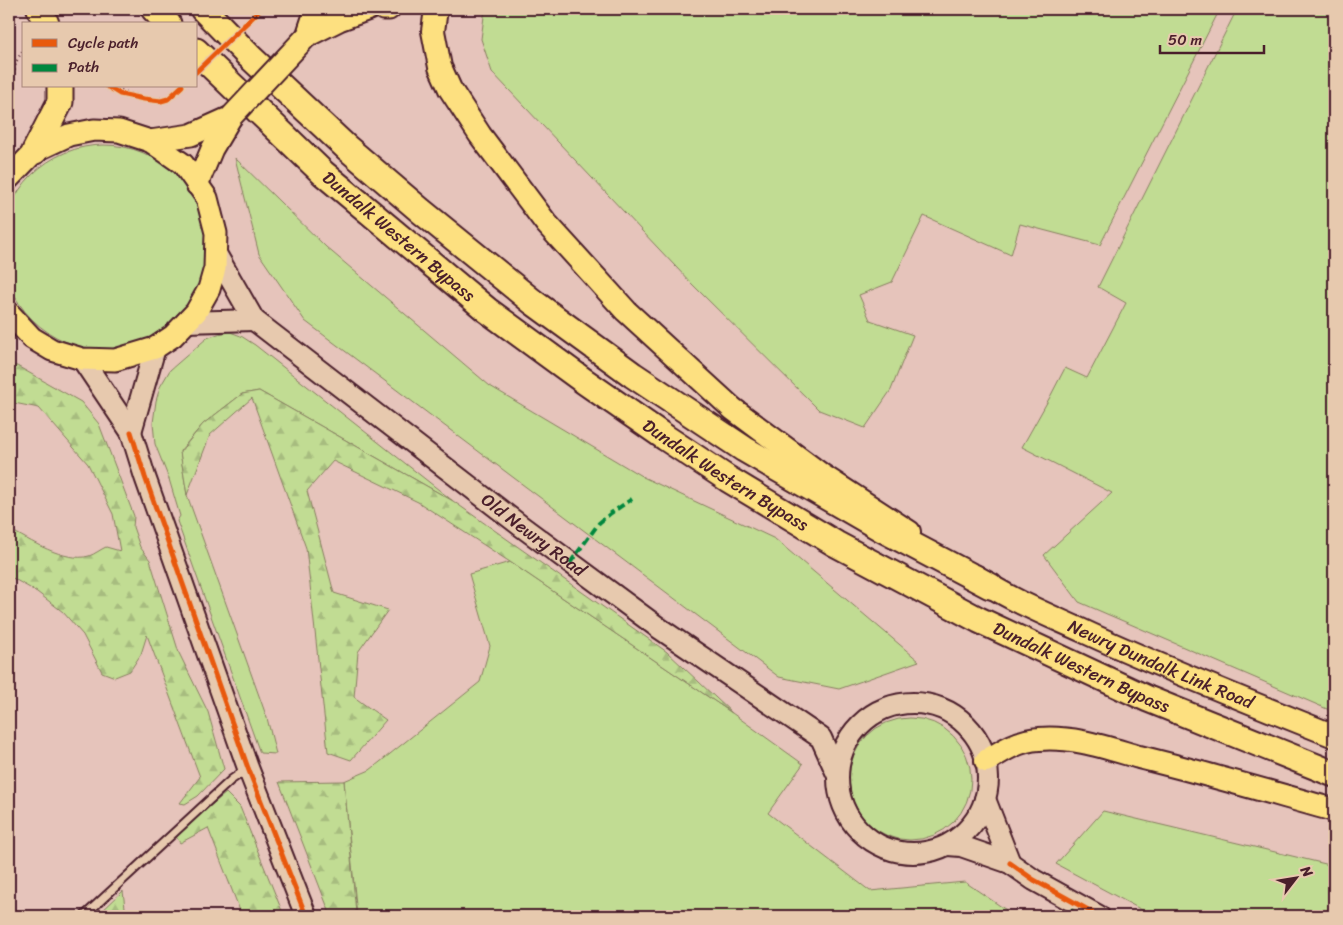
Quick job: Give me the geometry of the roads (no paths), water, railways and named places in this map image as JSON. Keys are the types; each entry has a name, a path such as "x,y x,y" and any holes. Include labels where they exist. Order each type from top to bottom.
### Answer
{"highway":[{"path":"40,9 45,22"},
{"path":"154,9 166,22"},
{"name":"Dundalk Western Bypass","path":"203,9 249,56 346,147 533,302 633,375 744,449 882,529 990,586"},
{"name":"Newry Dundalk Link Road","path":"436,9 434,31 440,67 450,89 480,135 546,223 626,311 733,409 823,476 990,586 1165,668 1334,736"},
{"name":"Dundalk Western Bypass","path":"198,53 323,173 487,310 592,387 728,479 836,544 979,620 1148,699 1334,774"},
{"path":"35,151 60,102 60,88"},
{"path":"986,761 1006,749 1019,744 1036,739 1058,738 1160,762 1334,810"}],"main road":[{"path":"307,36 316,9"},
{"path":"197,185 212,149 231,117 307,36 339,20 369,9"},
{"path":"383,9 389,9"},
{"path":"150,141 190,135 231,117"},
{"path":"9,178 35,151 69,135 94,130 119,132 150,141 183,164 206,198 216,233 215,268 208,289 196,312 173,336 155,348 115,360 82,359 52,350 32,338 9,313"},
{"name":"Old Newry Road","path":"215,252 254,320 521,526 659,628 821,738"},
{"path":"186,322 254,320"},
{"path":"9,334 32,338"},
{"path":"131,432 155,348"},
{"path":"82,359 131,432 145,477 248,768 306,916"},
{"path":"919,703 942,708 962,721 977,739 986,761 988,785 982,809 969,829 948,845 923,853 897,852 873,842 854,825 841,802 838,776 843,750 855,730 873,714 895,705 919,703"},
{"path":"838,776 821,738 855,730"},
{"path":"985,799 1010,863"},
{"path":"948,845 961,846 1010,863 1034,880 1099,916"}],"lane":[{"path":"84,916 224,787 248,768"}]}
